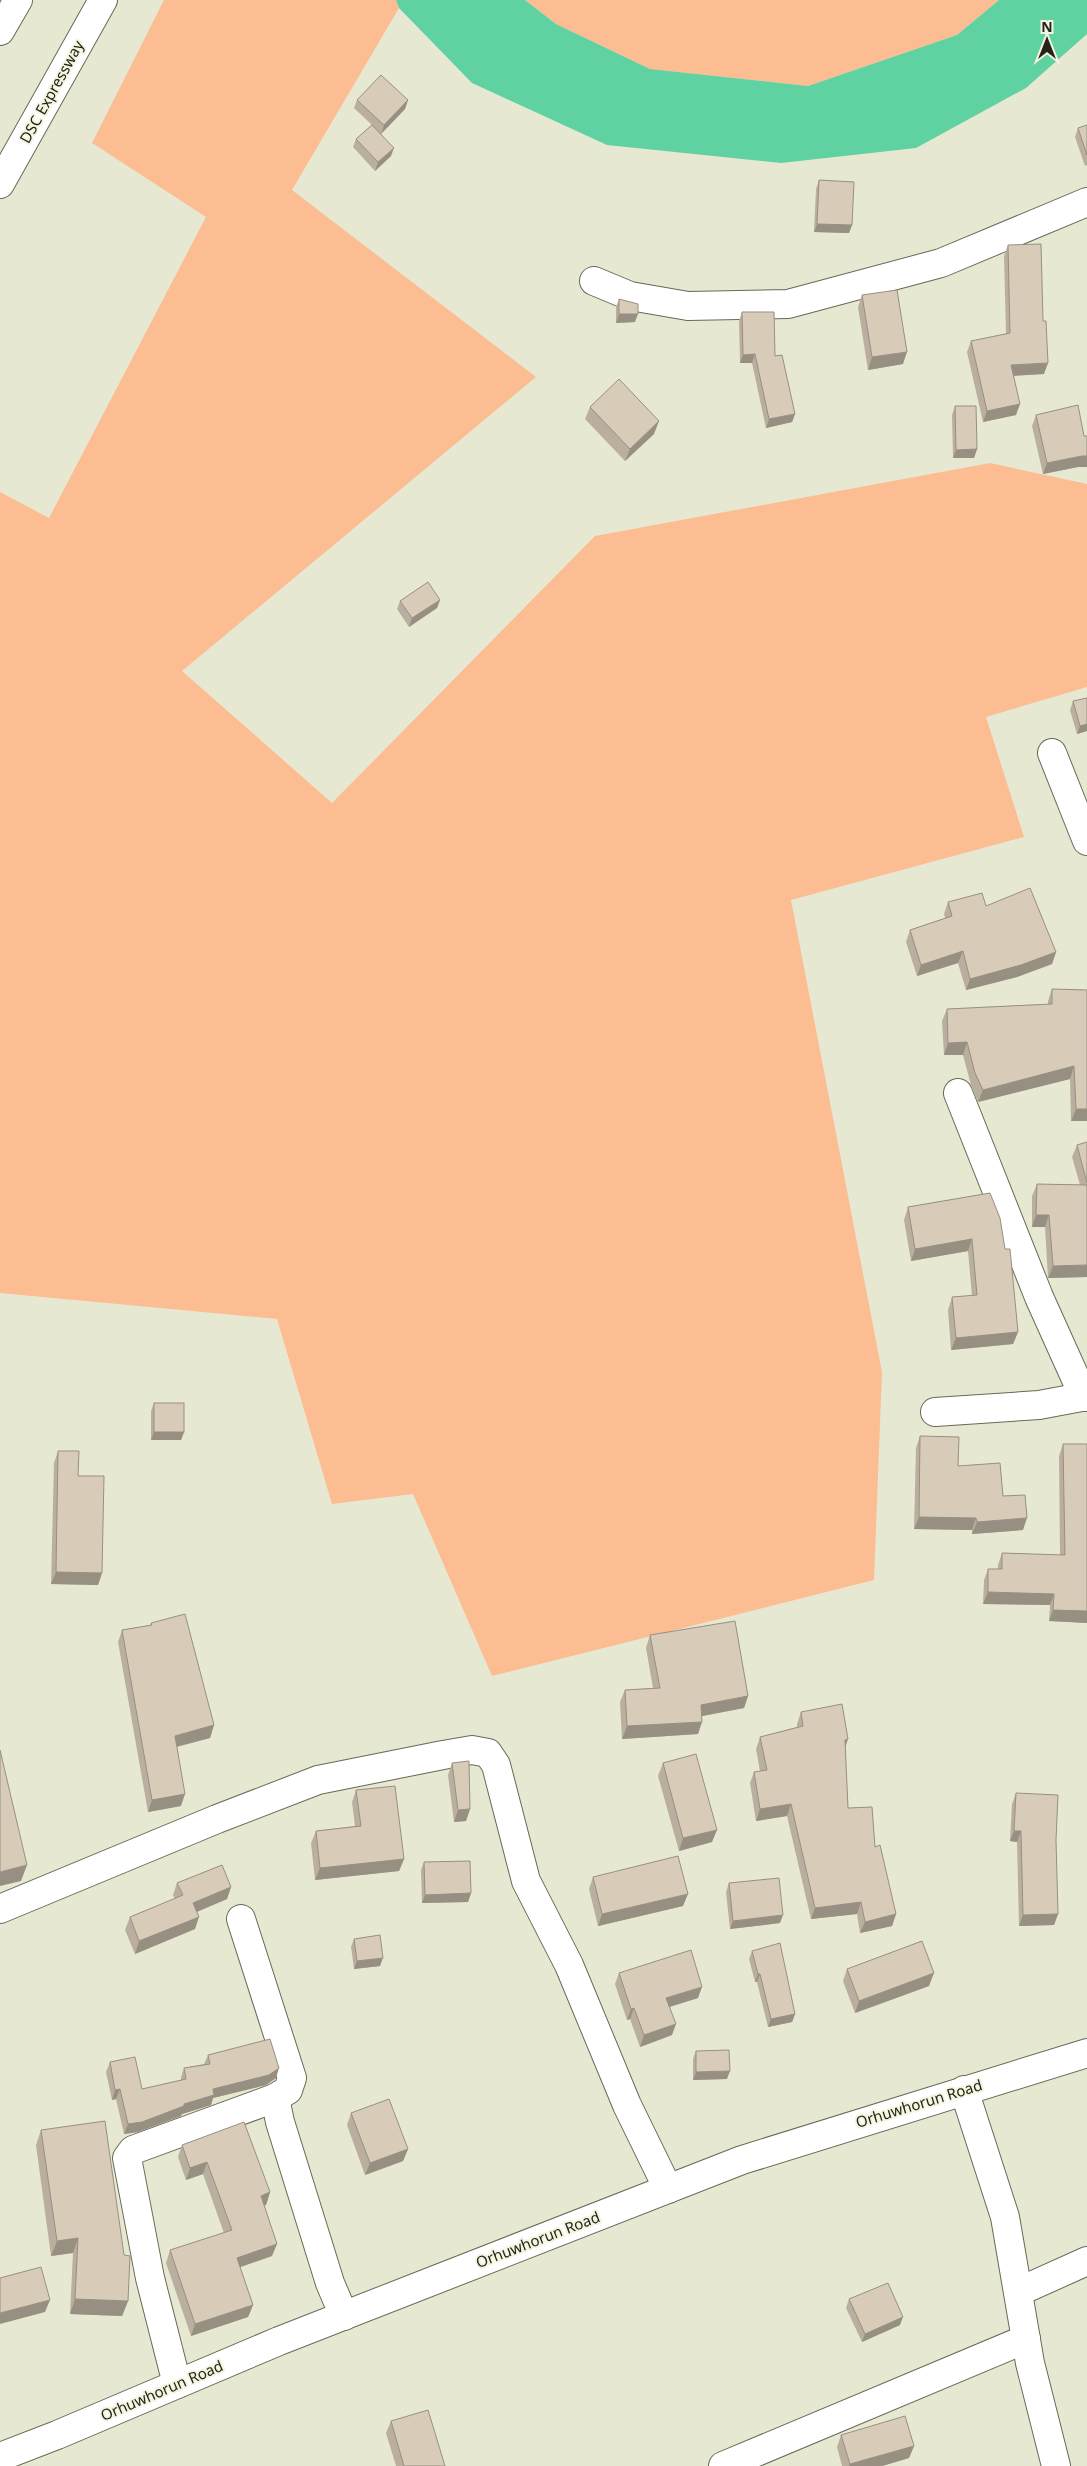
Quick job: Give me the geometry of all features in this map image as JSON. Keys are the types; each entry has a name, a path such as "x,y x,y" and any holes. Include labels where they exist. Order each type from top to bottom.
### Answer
{"street":[{"path":"0,31 18,0"},
{"name":"DSC Expressway","path":"0,184 103,0"},
{"path":"594,281 630,296 688,306 788,304 940,263 1087,202"},
{"path":"1052,753 1087,841"},
{"path":"935,1412 1039,1405 1086,1396 1039,1297 958,1093"},
{"path":"0,1909 217,1819 318,1780 443,1754 472,1750 488,1753 496,1766 526,1881 569,1965 627,2105 668,2189"},
{"path":"177,2384 150,2278 127,2158 132,2150 274,2098 288,2090 292,2078 241,1919"},
{"name":"Orhuwhorun Road","path":"1,2452 58,2435 344,2316 742,2160 1087,2053"},
{"path":"964,2090 1005,2217 1026,2339 1056,2466"},
{"path":"274,2098 330,2284 344,2316"},
{"path":"1018,2292 1087,2261"},
{"path":"724,2466 1026,2339"}],"shaded area":[{"path":"164,0 396,0 399,8 292,190 536,377 182,671 332,803 595,536 990,463 1087,484 1087,687 986,717 1024,837 791,900 882,1372 874,1580 492,1676 413,1494 332,1504 277,1319 0,1293 0,492 49,518 206,217 92,143"},
{"path":"396,0 525,0 556,24 650,69 808,86 957,35 999,0 1087,0 1087,34 1026,88 916,148 781,163 607,145 472,83 399,8"},
{"path":"525,0 999,0 957,35 808,86 650,69 556,24"}],"building":[{"path":"381,75 408,100 384,125 357,100"},
{"path":"372,125 394,148 378,162 356,139"},
{"path":"1087,125 1087,155 1078,128"},
{"path":"819,180 854,182 852,225 817,224"},
{"path":"1041,244 1043,321 1046,321 1048,363 1011,365 1020,404 987,411 971,341 1010,333 1008,245"},
{"path":"897,290 907,352 872,357 862,295"},
{"path":"619,299 638,304 638,314 619,314"},
{"path":"742,312 774,312 775,356 782,355 795,414 769,419 755,354 743,355"},
{"path":"619,379 659,421 630,449 590,407"},
{"path":"1078,405 1084,436 1087,436 1087,456 1047,463 1036,415"},
{"path":"955,406 976,406 977,449 956,450"},
{"path":"428,582 440,600 412,618 400,601"},
{"path":"1087,698 1087,724 1080,726 1073,701"},
{"path":"1030,888 1056,952 1021,965 970,979 963,951 921,965 910,930 952,916 948,902 982,893 986,906"},
{"path":"1052,989 1087,990 1087,1109 1076,1109 1074,1066 983,1090 975,1073 967,1042 948,1043 947,1009 1052,1004"},
{"path":"1087,1142 1087,1183 1077,1145"},
{"path":"1037,1184 1087,1185 1087,1265 1053,1266 1049,1215 1036,1215"},
{"path":"990,1193 1000,1218 1005,1249 1010,1249 1018,1332 956,1338 952,1297 977,1295 972,1239 915,1249 908,1207"},
{"path":"154,1403 184,1403 184,1432 154,1432"},
{"path":"920,1436 959,1437 958,1466 1000,1463 1003,1496 1025,1495 1027,1518 977,1522 976,1518 919,1517"},
{"path":"1063,1444 1087,1444 1087,1611 1053,1610 1054,1594 988,1592 988,1569 1002,1569 1002,1553 1065,1555"},
{"path":"58,1451 79,1451 78,1476 104,1476 102,1573 56,1572"},
{"path":"185,1614 214,1725 175,1736 185,1794 152,1800 122,1630 152,1625 151,1623"},
{"path":"735,1621 748,1696 701,1705 702,1722 627,1726 625,1690 660,1688 650,1635"},
{"path":"842,1704 848,1739 845,1740 848,1808 872,1807 875,1847 880,1845 896,1914 865,1922 861,1902 815,1908 791,1804 760,1809 754,1772 767,1770 760,1737 803,1726 801,1712"},
{"path":"0,1750 27,1865 0,1872"},
{"path":"696,1754 717,1830 683,1838 663,1763"},
{"path":"469,1761 470,1809 458,1810 452,1763"},
{"path":"395,1786 404,1859 320,1868 316,1831 361,1826 356,1790"},
{"path":"1016,1793 1058,1795 1056,1840 1058,1914 1023,1915 1021,1831 1014,1831"},
{"path":"678,1856 688,1894 602,1914 593,1877"},
{"path":"470,1861 471,1893 425,1895 424,1862"},
{"path":"222,1865 231,1887 193,1903 199,1917 139,1941 130,1917 183,1895 177,1883"},
{"path":"779,1878 783,1915 733,1921 729,1883"},
{"path":"380,1935 383,1958 357,1961 354,1939"},
{"path":"922,1941 934,1973 859,2001 847,1969"},
{"path":"780,1943 795,2014 771,2019 760,1974 758,1974 752,1951"},
{"path":"691,1950 702,1987 666,1998 676,2024 644,2035 634,2008 631,2009 619,1973"},
{"path":"270,2039 279,2068 269,2075 213,2089 214,2095 184,2104 184,2106 142,2122 128,2124 120,2089 115,2090 110,2062 135,2057 142,2089 186,2079 184,2068 210,2064 208,2055"},
{"path":"729,2050 730,2071 696,2072 696,2051"},
{"path":"389,2099 408,2149 370,2163 351,2113"},
{"path":"105,2121 124,2255 130,2256 128,2301 75,2299 78,2238 57,2241 41,2130"},
{"path":"244,2122 270,2192 261,2196 277,2244 237,2258 253,2305 195,2324 170,2250 232,2230 207,2162 190,2168 182,2145"},
{"path":"41,2267 50,2300 0,2313 0,2278"},
{"path":"888,2283 903,2317 865,2334 849,2299"},
{"path":"428,2410 445,2466 404,2466 391,2421"},
{"path":"905,2416 914,2446 850,2464 841,2435"}]}
